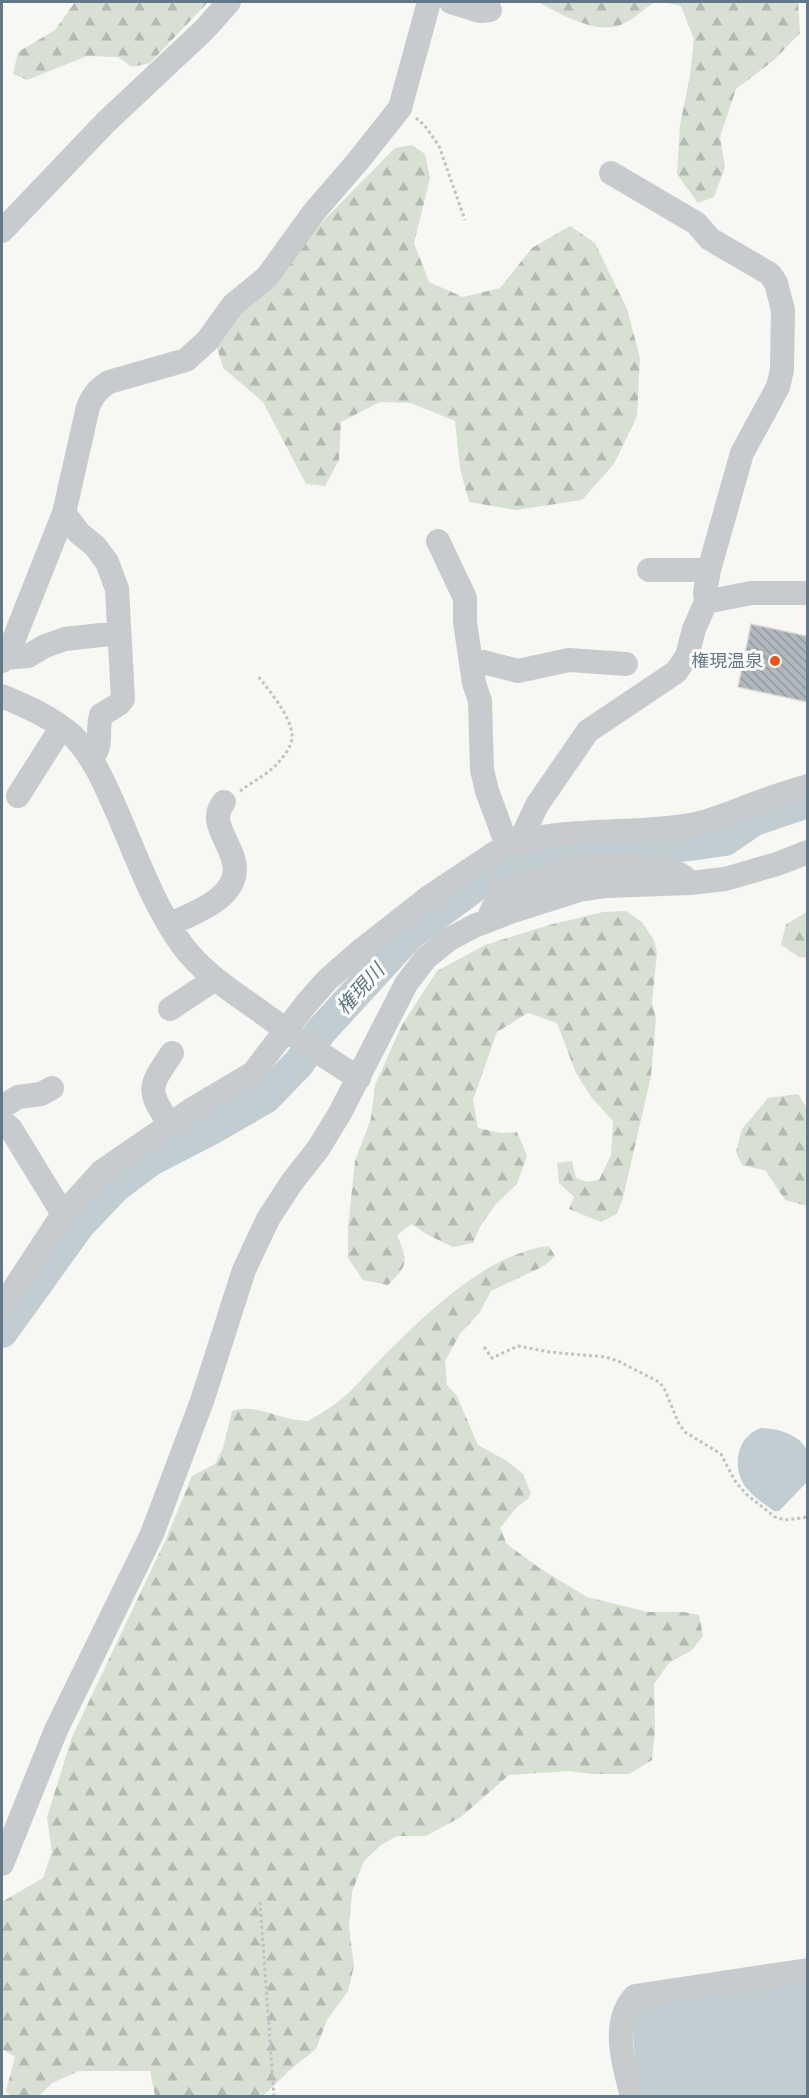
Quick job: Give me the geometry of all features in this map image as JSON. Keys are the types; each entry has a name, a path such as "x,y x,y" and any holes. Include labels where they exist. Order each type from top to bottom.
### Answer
{"street":[{"path":"2,231 106,122 204,30 229,2"},
{"path":"2,660 10,649 64,513 92,397 100,387 109,382 186,360 198,351 233,305 267,277 314,212 400,108 429,2"},
{"path":"451,2 480,11 490,10"},
{"path":"2,1307 10,1277 101,1172 170,1124 253,1073 292,1034 327,980 429,897 513,843 588,731 676,672 687,656 694,629 706,602 705,592 709,570 741,453 778,387 782,370 781,295 770,274 710,239 696,223 611,173"},
{"path":"64,513 79,533 107,562 117,589 123,699 101,715 98,750 91,759"},
{"path":"438,542 465,598 465,622 474,683 480,702 482,770 487,791 513,843"},
{"path":"649,570 709,570"},
{"path":"706,602 751,593 807,593"},
{"path":"2,660 28,656 45,646 65,639 119,633"},
{"path":"471,659 518,671 569,660 626,664"},
{"path":"2,696 25,706 72,735 91,759 170,925 197,964 321,1055 359,1078"},
{"path":"18,796 61,728"},
{"path":"513,843 598,849 709,821 807,786"},
{"path":"170,925 219,899 235,875 231,848 219,828 217,817 218,809 224,802"},
{"path":"598,849 621,863 678,873 690,883"},
{"path":"487,921 501,891 590,864 598,849"},
{"path":"2,1864 56,1730 152,1534 202,1401 244,1270 268,1219 292,1182 318,1149 359,1078 406,984 426,958 448,940 487,921 579,890 606,886 690,883 725,879 777,864 807,852"},
{"path":"170,1009 215,979"},
{"path":"164,1055 153,1093 155,1103 170,1124"},
{"path":"2,1107 18,1097 41,1094 52,1088"},
{"path":"2,1121 11,1129 63,1214"},
{"path":"632,2097 623,2061 622,2017 627,2004 635,1996 807,1970"}],"path":[{"path":"400,108 425,126 439,146 465,220"},
{"path":"224,802 277,764 290,746 292,736 290,725 272,694 257,675"},
{"path":"484,1347 492,1358 518,1346 549,1352 606,1357 659,1382 685,1432 721,1454 735,1481 746,1494 775,1517 786,1520 807,1517"},
{"path":"260,1902 274,2097"}],"green space":[{"path":"75,2 208,2 150,63 132,67 118,57 87,56 27,80 13,74 18,52 55,30"},
{"path":"538,2 655,2 625,23 614,27 603,27 580,22"},
{"path":"663,2 798,2 800,33 774,60 736,89 720,137 725,167 714,197 698,203 677,174 680,125 690,76 694,39 681,6"},
{"path":"412,145 425,154 430,178 414,243 429,282 463,297 500,288 532,248 570,226 595,243 627,309 640,358 637,416 614,464 582,500 516,510 469,502 460,468 455,421 411,403 380,402 341,422 339,460 325,486 306,484 263,402 223,368 215,341 266,282 395,148"},
{"path":"626,911 642,922 654,940 657,953 652,1002 656,1019 651,1076 623,1198 617,1214 601,1222 569,1209 574,1197 559,1183 557,1163 572,1161 576,1178 587,1182 599,1180 611,1155 613,1121 592,1098 576,1073 557,1023 528,1013 497,1032 473,1100 478,1128 501,1133 517,1132 527,1156 517,1184 496,1204 481,1225 473,1243 453,1247 426,1234 412,1224 397,1235 405,1257 403,1267 395,1278 388,1285 363,1280 348,1258 348,1227 355,1161 371,1118 375,1085 402,1025 437,971 485,945 549,925 603,912"},
{"path":"807,912 807,958 799,957 781,945 786,924"},
{"path":"798,1094 807,1108 807,1206 785,1200 766,1171 742,1165 736,1152 742,1129 768,1098"},
{"path":"549,1246 555,1256 544,1266 491,1291 480,1312 460,1334 445,1361 447,1385 457,1396 478,1445 507,1461 523,1474 531,1493 500,1528 507,1544 538,1567 587,1597 648,1612 684,1612 699,1615 703,1636 692,1650 669,1663 654,1684 655,1730 652,1760 629,1774 592,1774 568,1771 509,1775 461,1817 426,1836 397,1836 381,1845 364,1861 352,1892 349,1927 354,1966 348,1991 327,2020 316,2049 263,2096 155,2096 150,2071 79,2071 52,2083 39,2096 11,2096 6,2091 15,2057 2,2049 2,1902 43,1878 52,1852 47,1817 72,1737 166,1539 192,1476 215,1464 223,1448 232,1411 248,1409 290,1419 309,1420 347,1394 408,1332 452,1293 500,1262 524,1251"}],"shaded area":[{"path":"761,1428 774,1429 795,1437 807,1452 807,1482 779,1511 774,1511 751,1493 739,1474 738,1455 741,1447 752,1432"},
{"path":"807,1979 807,2096 643,2096 633,2037 634,2015 643,2006"}],"building":[{"name":"権現温泉","path":"751,624 807,636 807,702 738,687"}],"waterway":[{"name":"権現川","path":"2,1332 79,1225 115,1187 151,1160 265,1098 299,1063 321,1031 409,935 482,881 502,870 578,849 609,845 653,848 725,840 754,820 808,802"}],"place":[{"name":"権現温泉","path":"775,661"}]}
